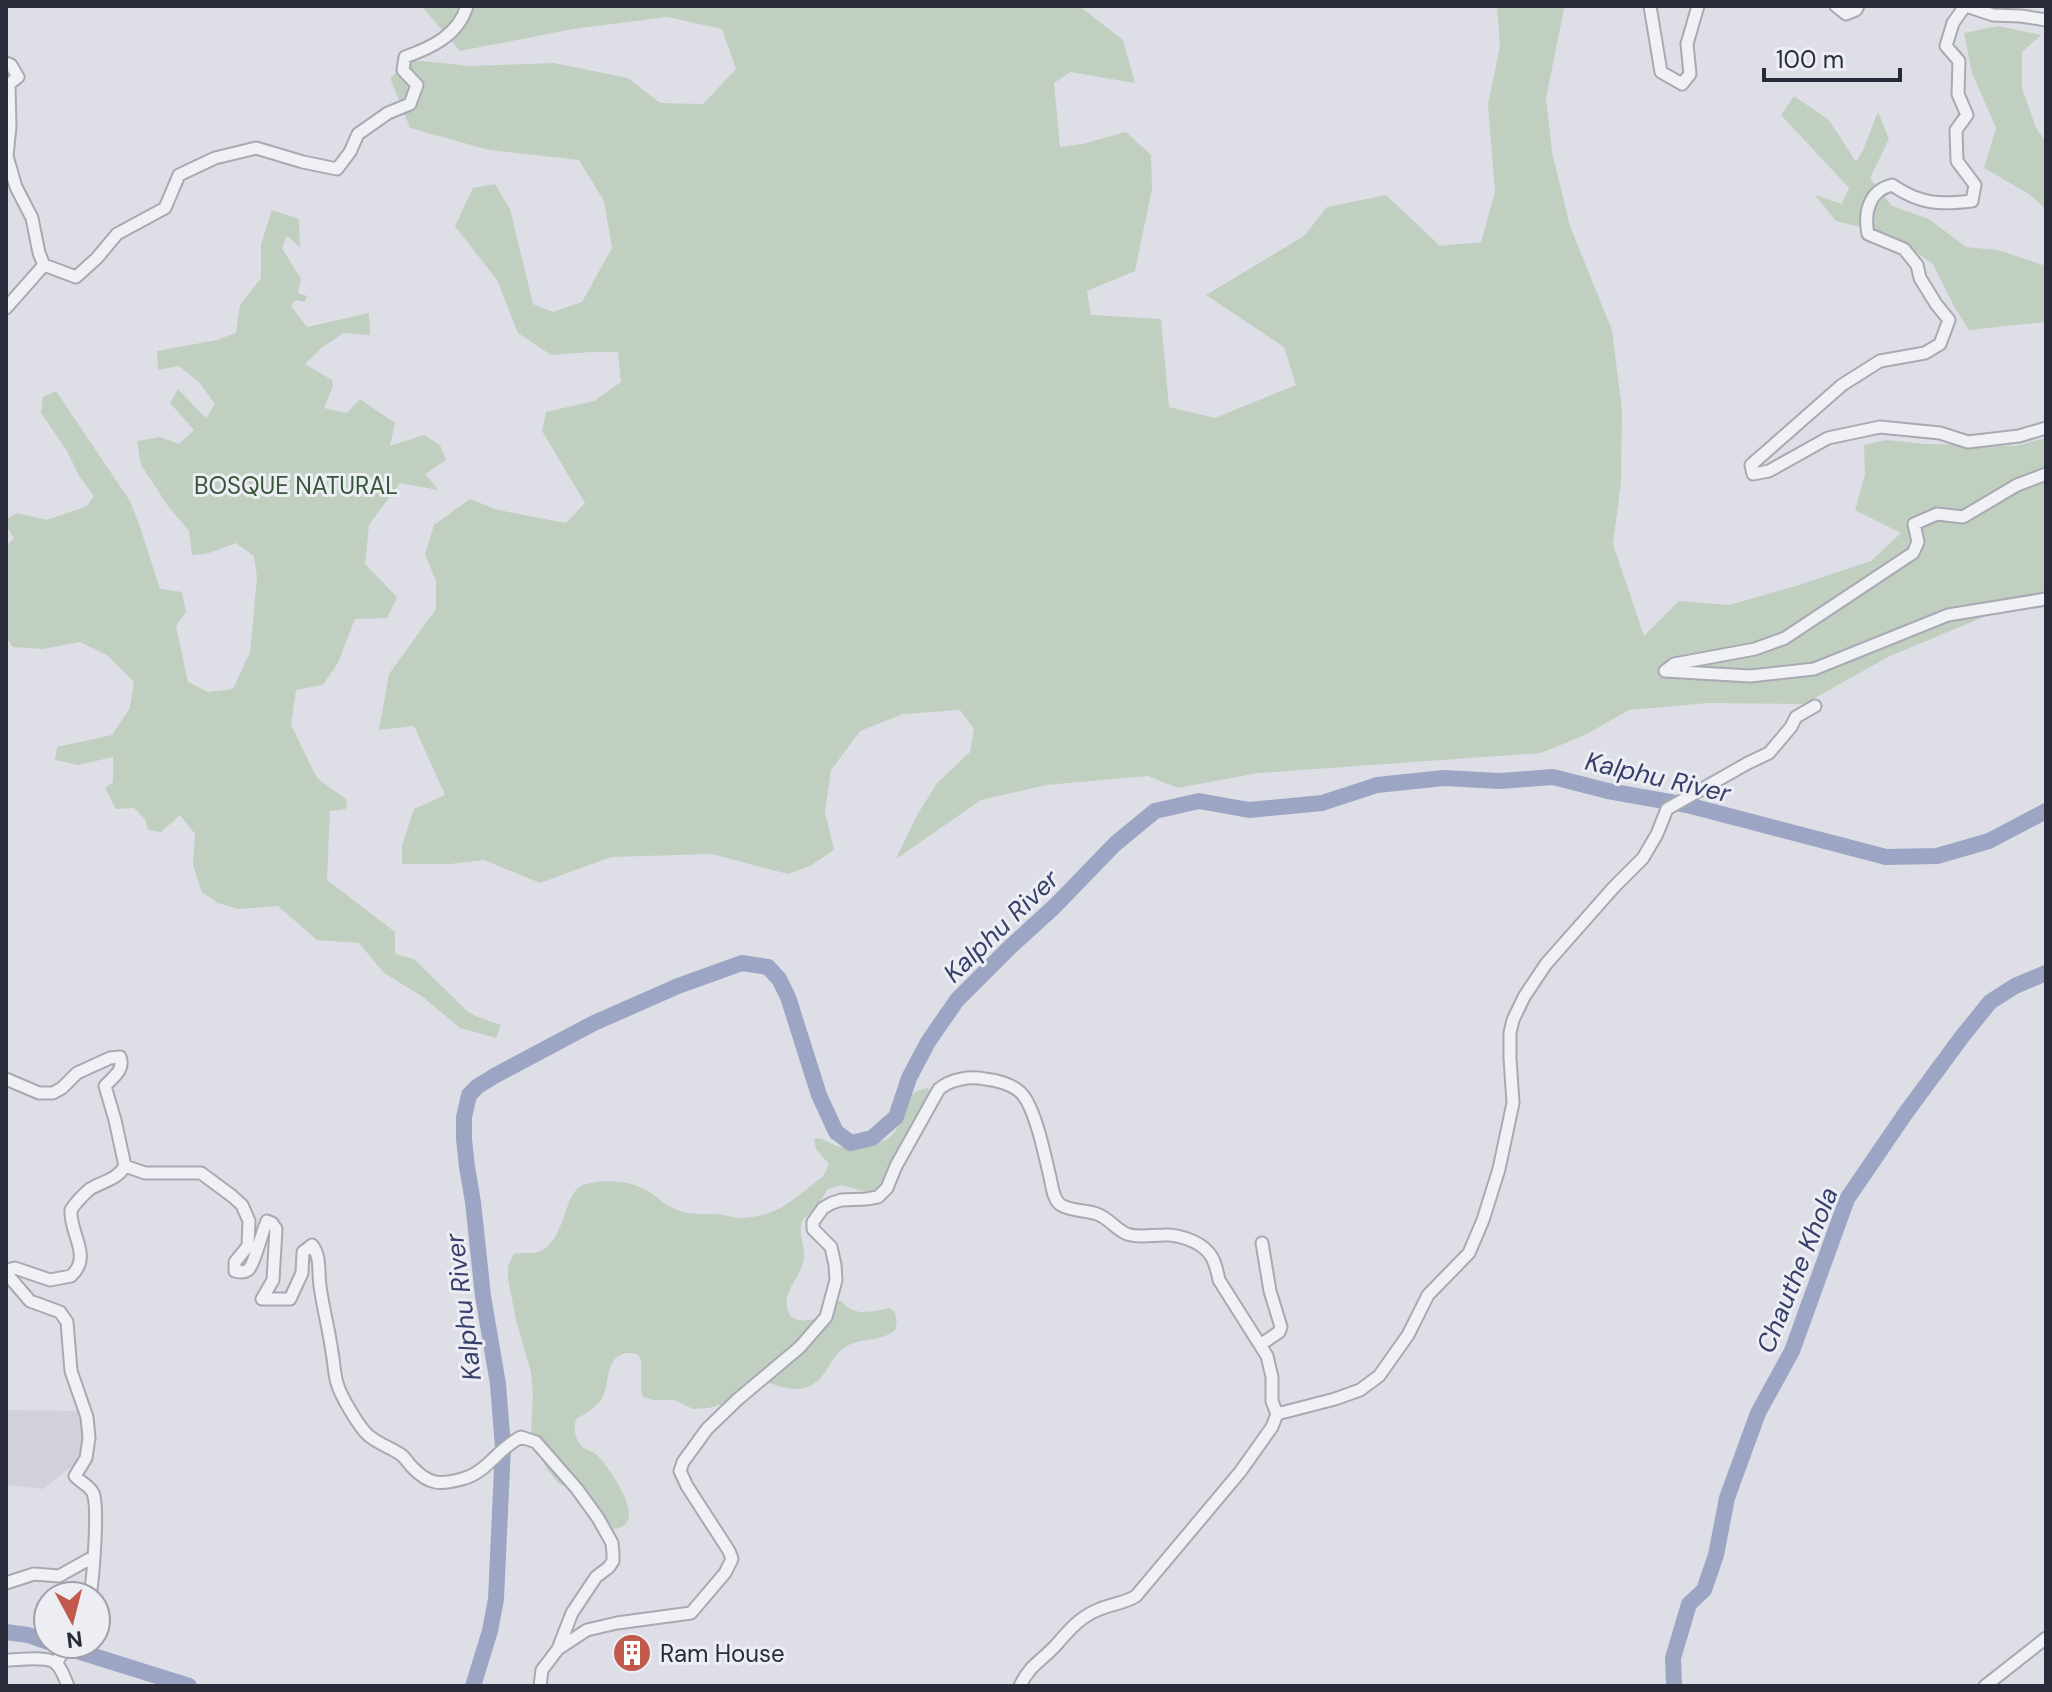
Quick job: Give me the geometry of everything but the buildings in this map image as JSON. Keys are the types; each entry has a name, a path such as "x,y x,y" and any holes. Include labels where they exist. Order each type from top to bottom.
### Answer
{"street":[{"path":"6,63 11,65 18,77 9,84 7,156 16,187 32,218 44,265 76,277 117,234 165,208 179,175 215,158 256,148 337,169 350,152 358,134 388,113 410,104 417,85 403,70 405,57 439,42 454,31 467,6"},
{"path":"1650,6 1661,72 1682,84 1690,74 1687,44 1698,6"},
{"path":"1836,6 1846,14 1858,6"},
{"path":"2046,20 1993,15 1965,6 1953,23 1946,46 1959,61 1958,94 1967,115 1956,130 1957,161 1975,185 1972,201 1944,205 1908,196 1892,185 1883,187 1872,198 1865,217 1868,234 1904,249 1917,265 1920,278 1949,320 1940,344 1925,353 1880,361 1842,385 1751,465 1753,474 1769,471 1828,438 1880,427 1940,433 1968,442 2019,436 2046,428"},
{"path":"6,308 44,265"},
{"path":"2046,474 2017,485 1963,517 1937,514 1919,520 1914,524 1918,542 1913,553 1785,638 1755,649 1674,664 1665,671 1750,676 1814,669 1948,615 2046,599"},
{"path":"1277,1414 1360,1390 1379,1376 1408,1335 1428,1295 1469,1253 1483,1220 1499,1169 1513,1103 1510,1033 1524,997 1546,964 1643,858 1667,809 1769,753 1796,717 1815,706"},
{"path":"6,1079 39,1093 53,1093 77,1073 110,1058 120,1057 122,1062 119,1073 105,1086 125,1166 120,1174 82,1196 71,1210 81,1254 80,1265 74,1274 62,1279 50,1280 15,1268 6,1272 30,1301 60,1312 67,1322 71,1371 89,1431 86,1458 75,1476 94,1496 91,1580"},
{"path":"558,1649 587,1630 691,1613 725,1573 732,1559 729,1551 687,1486 680,1471 683,1462 707,1429 800,1347 826,1317 836,1280 831,1247 813,1229 813,1222 823,1208 841,1200 878,1197 887,1188 939,1089 957,1080 988,1079 1019,1091 1031,1110 1058,1204 1094,1212 1129,1235 1168,1234 1182,1237 1208,1251 1219,1280 1267,1356 1272,1377 1272,1401 1277,1414 1272,1427 1240,1472 1136,1596 1099,1609 1073,1625 1058,1643 1033,1664 1020,1686"},
{"path":"125,1166 145,1173 201,1173 242,1205 249,1221 248,1246 235,1262 235,1271 248,1270 253,1264 267,1221 272,1223 276,1229 273,1280 262,1299 290,1299 302,1273 303,1252 312,1245 318,1257 322,1304 336,1382 343,1397 366,1433 401,1455 426,1480 438,1483 479,1473 507,1443 521,1437 536,1442 577,1489 612,1543 613,1561 596,1577 577,1605 558,1649 542,1670 540,1686"},
{"path":"1260,1345 1279,1332 1281,1327 1270,1291 1262,1243"},
{"path":"6,1583 34,1574 59,1576 93,1557"},
{"path":"1985,1686 2046,1638"},
{"path":"6,1660 54,1662 68,1686"},
{"path":"57,1664 58,1660"}],"shaded area":[{"path":"6,1410 79,1411 85,1416 85,1449 80,1456 76,1456 77,1462 43,1489 6,1485"}],"green space":[{"path":"1079,6 1123,40 1135,83 1070,72 1054,83 1060,147 1126,132 1151,155 1152,189 1135,271 1087,291 1091,315 1161,319 1169,407 1215,418 1296,385 1284,347 1206,295 1304,236 1327,207 1386,195 1440,246 1481,242 1495,192 1488,104 1500,46 1497,6 1563,6 1546,98 1552,152 1570,226 1612,330 1622,409 1621,482 1613,544 1644,636 1679,601 1729,605 1871,561 1901,533 1855,510 1865,475 1864,445 1886,440 2015,446 2046,438 2046,600 2003,609 1890,656 1804,704 1708,703 1629,710 1585,735 1541,753 1258,773 1178,788 1148,776 1046,785 981,800 896,859 917,815 938,782 970,752 974,729 960,710 903,714 860,731 831,770 825,812 834,850 810,866 788,874 712,854 611,857 540,883 484,860 402,864 402,845 414,809 445,795 414,726 379,730 389,674 436,609 436,581 425,554 434,525 470,499 498,510 566,523 585,503 542,431 546,412 594,401 621,382 618,352 551,355 518,333 497,280 455,226 473,188 495,184 510,209 533,304 553,312 582,302 612,248 604,201 579,160 489,150 410,128 390,78 411,60 471,66 554,63 628,78 660,103 703,104 736,69 722,29 667,17 573,29 460,51 423,8"},
{"path":"1998,26 2041,35 2022,52 2022,88 2036,128 2046,142 2046,209 2029,194 1984,168 1996,128 1972,73 1964,33"},
{"path":"1794,96 1829,120 1856,162 1878,112 1889,139 1870,178 1892,206 1929,219 1966,247 1998,250 2046,266 2046,322 1969,330 1933,264 1888,234 1836,221 1815,195 1842,204 1849,188 1781,115"},
{"name":"BOSQUE NATURAL","path":"272,210 299,219 300,247 287,236 282,248 301,279 298,293 307,296 305,302 295,300 291,306 307,327 369,313 370,335 344,333 321,348 305,364 332,380 333,386 324,408 347,413 360,399 395,423 390,446 424,435 440,445 446,460 425,474 438,490 400,483 369,525 365,564 397,597 387,618 355,619 338,663 323,685 296,690 291,725 317,778 347,800 346,809 330,811 327,880 395,932 395,954 414,959 467,1011 501,1025 496,1038 460,1028 423,997 384,973 359,943 317,940 278,906 238,909 218,903 202,892 193,865 195,834 180,815 161,832 148,830 145,819 134,808 116,809 105,788 113,782 113,757 78,765 55,760 57,747 112,735 130,708 134,682 107,655 80,642 43,649 13,647 6,637 6,547 14,538 6,519 17,513 47,520 87,506 94,496 41,413 43,397 56,391 130,501 160,589 182,592 186,612 176,626 188,682 208,692 233,689 250,652 257,578 254,556 236,543 209,553 192,555 189,531 141,465 137,441 160,437 179,444 194,430 170,403 178,389 206,418 215,404 199,382 179,366 158,370 157,351 217,340 236,333 240,305 261,278 261,244"},
{"path":"928,1088 931,1094 924,1109 911,1124 905,1140 893,1156 882,1184 870,1191 842,1185 828,1189 803,1220 804,1258 787,1302 790,1316 803,1320 823,1315 837,1301 858,1311 890,1308 896,1318 895,1330 845,1347 821,1377 807,1387 791,1389 764,1381 709,1408 693,1409 675,1400 643,1397 640,1358 632,1353 619,1356 611,1366 601,1400 576,1419 575,1428 579,1443 599,1457 625,1498 628,1520 622,1526 610,1529 568,1487 559,1484 533,1448 531,1372 508,1279 508,1266 514,1254 539,1252 548,1246 578,1188 594,1182 636,1185 668,1206 686,1213 743,1218 767,1214 796,1198 827,1170 828,1163 816,1149 814,1139 849,1147 866,1146 888,1139 897,1128 912,1095"}],"waterway":[{"name":"Kalphu River","path":"473,1686 496,1599 503,1447 498,1384 483,1296 467,1167 464,1117 469,1095 496,1075 594,1023 678,986 742,963 768,967 779,979 788,997 819,1095 836,1132 851,1143 872,1138 896,1117 909,1078 928,1042 957,1000 1115,844 1155,811 1199,801 1249,810 1322,803 1377,785 1444,778 1500,781 1553,777 1608,791 1687,805 1886,857 1937,856 1989,841 2046,811"},
{"name":"Chauthe Khola","path":"1674,1686 1673,1658 1689,1604 1704,1590 1716,1555 1727,1498 1758,1413 1792,1351 1847,1199 1905,1114 1990,1002 2015,986 2046,973"},
{"name":"Kalphu River","path":"6,1632 32,1636"},
{"name":"Kalphu River","path":"106,1660 189,1686"}],"place":[{"name":"Ram House","path":"632,1653"}]}
